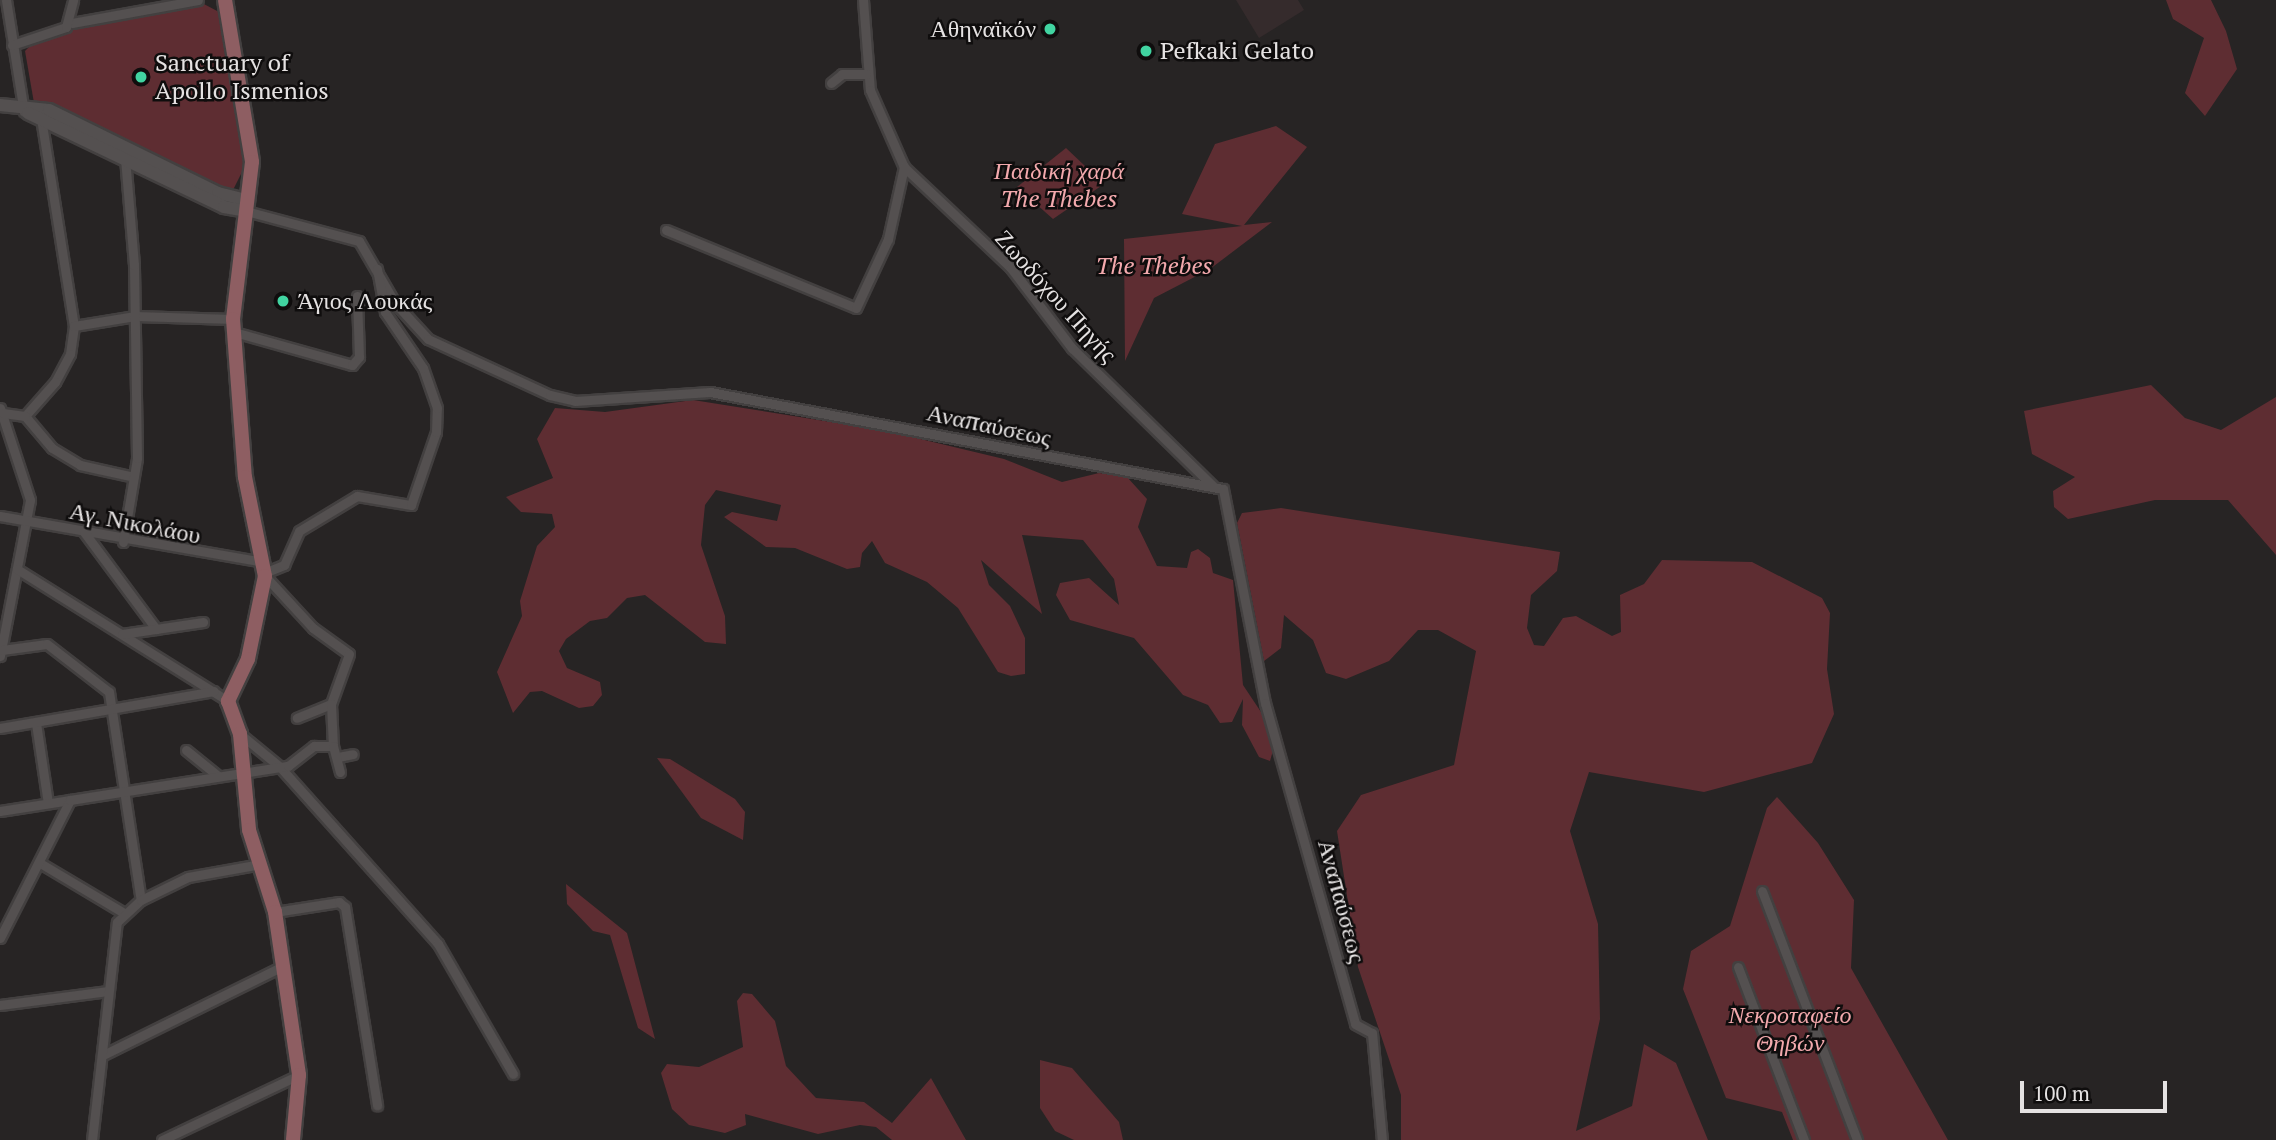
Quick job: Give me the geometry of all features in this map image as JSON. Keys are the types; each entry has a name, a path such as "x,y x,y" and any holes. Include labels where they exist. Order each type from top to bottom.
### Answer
{"main road":[{"path":"225,0 248,115 247,205 234,325 245,477 264,570 248,659 228,701 240,734 239,773 275,912 299,1075 293,1140"}],"street":[{"path":"6,0 24,108"},
{"path":"72,23 73,0"},
{"path":"12,45 72,23 148,5 198,0"},
{"name":"Ζωοδόχου Πηγής","path":"863,0 866,74 879,120 904,167 1011,268 1072,348 1213,487"},
{"path":"831,83 842,74 866,74"},
{"path":"0,105 64,115 120,151 224,207 247,205"},
{"path":"0,113 24,108 120,151"},
{"path":"25,416 55,382 70,355 74,326 40,116"},
{"path":"120,151 135,316 134,477 124,542"},
{"path":"666,230 856,308 888,239 904,167"},
{"name":"Αναπαύσεως","path":"247,205 348,235 377,268 395,303 428,339 550,395 575,401 710,391 1223,489 1265,703 1355,1024 1372,1033 1382,1140"},
{"path":"340,772 333,746 331,704 349,654 313,628 264,570 284,565 299,531 357,496 411,505 436,432 437,408 423,368 386,312 377,268"},
{"path":"74,326 135,316 234,325 352,365 359,357 357,296"},
{"path":"2,411 25,416 52,448 80,465 134,477"},
{"path":"2,411 29,491 26,522 1,653 47,644 109,692 122,791 141,900"},
{"path":"1174,480 1188,461"},
{"name":"Αγ. Νικολάου","path":"0,516 264,570"},
{"path":"84,532 156,629"},
{"path":"17,569 228,701"},
{"path":"121,634 203,622"},
{"path":"1,730 111,713 214,691"},
{"path":"297,718 331,704"},
{"path":"36,723 48,803"},
{"path":"240,734 280,767 438,944 513,1074"},
{"path":"0,811 280,767 314,746 333,746"},
{"path":"186,750 218,776"},
{"path":"338,757 353,754"},
{"path":"3,935 71,800"},
{"path":"40,863 124,913"},
{"path":"92,1140 103,1055 113,933 124,913 141,900 188,877 261,864"},
{"path":"1762,891 1857,1140"},
{"path":"275,912 339,902 345,907 377,1105"},
{"path":"0,922 3,935"},
{"path":"103,1055 281,967"},
{"path":"1738,967 1804,1140"},
{"path":"0,1005 108,991"},
{"path":"162,1140 299,1075"}],"shaded area":[{"path":"1236,0 1298,0 1304,10 1259,38"}],"green space":[{"path":"2166,0 2211,0 2226,31 2237,69 2205,116 2185,93 2204,38 2173,19"},
{"path":"202,3 219,12 244,130 245,166 234,188 226,191 34,103 25,51 31,45 73,29"},
{"name":"The Thebes","path":"1276,126 1307,147 1244,225 1272,222 1210,269 1154,298 1125,361 1124,239 1242,226 1182,214 1215,144"},
{"name":"Παιδική χαρά The Thebes","path":"1066,148 1104,184 1053,219 1017,187"},
{"path":"2151,385 2185,418 2221,430 2276,397 2276,555 2228,500 2155,500 2068,519 2054,507 2053,491 2075,477 2032,454 2024,411"},
{"path":"693,400 887,431 1004,459 1062,482 1099,473 1127,477 1147,499 1138,527 1157,566 1187,568 1191,552 1198,549 1210,558 1213,573 1233,580 1243,685 1263,715 1274,747 1270,761 1259,757 1242,725 1243,699 1232,722 1220,723 1208,705 1183,695 1134,638 1070,620 1056,595 1060,583 1089,578 1119,605 1114,579 1083,540 1022,535 1042,614 981,560 989,585 1010,606 1025,638 1025,674 1011,676 998,672 958,608 927,582 885,563 872,541 862,553 860,567 847,569 795,548 766,547 724,517 732,512 777,521 781,505 716,490 705,505 701,545 725,616 726,644 705,642 645,595 627,598 607,618 590,621 566,639 559,651 567,668 600,682 602,695 593,706 579,708 542,691 530,692 513,713 497,672 522,616 520,601 537,546 555,527 552,514 521,512 506,497 553,478 537,439 555,408 605,412"},
{"path":"1281,508 1560,552 1557,571 1531,595 1527,628 1534,645 1544,646 1563,618 1576,616 1612,636 1621,632 1620,595 1644,584 1662,560 1752,562 1822,598 1830,613 1827,669 1834,714 1812,763 1704,792 1589,772 1570,831 1598,924 1600,1019 1576,1131 1632,1106 1644,1044 1676,1063 1708,1140 1401,1140 1401,1095 1358,967 1337,831 1361,795 1454,765 1476,651 1438,630 1418,630 1389,661 1346,679 1326,673 1313,640 1284,615 1281,648 1264,661 1237,523 1242,513"},
{"path":"657,758 670,759 735,799 745,812 743,840 701,818"},
{"name":"Νεκροταφείο Θηβών","path":"1777,797 1818,843 1854,900 1851,968 1948,1140 1793,1140 1782,1112 1726,1098 1683,989 1691,951 1730,926 1767,808"},
{"path":"566,884 627,933 655,1039 638,1028 610,935 593,931 567,904"},
{"path":"743,993 752,994 775,1021 786,1066 816,1098 864,1102 892,1123 931,1078 966,1140 892,1140 876,1127 860,1125 818,1134 745,1114 746,1125 725,1133 689,1125 672,1109 661,1073 667,1064 699,1067 743,1047 737,1001"},
{"path":"1040,1060 1072,1068 1119,1122 1123,1140 1074,1140 1055,1131 1040,1108"}],"place":[{"name":"Αθηναϊκόν","path":"1050,29"},
{"name":"Pefkaki Gelato","path":"1146,51"},
{"name":"Sanctuary of Apollo Ismenios","path":"141,77"},
{"name":"Άγιος Λουκάς","path":"283,301"}]}
